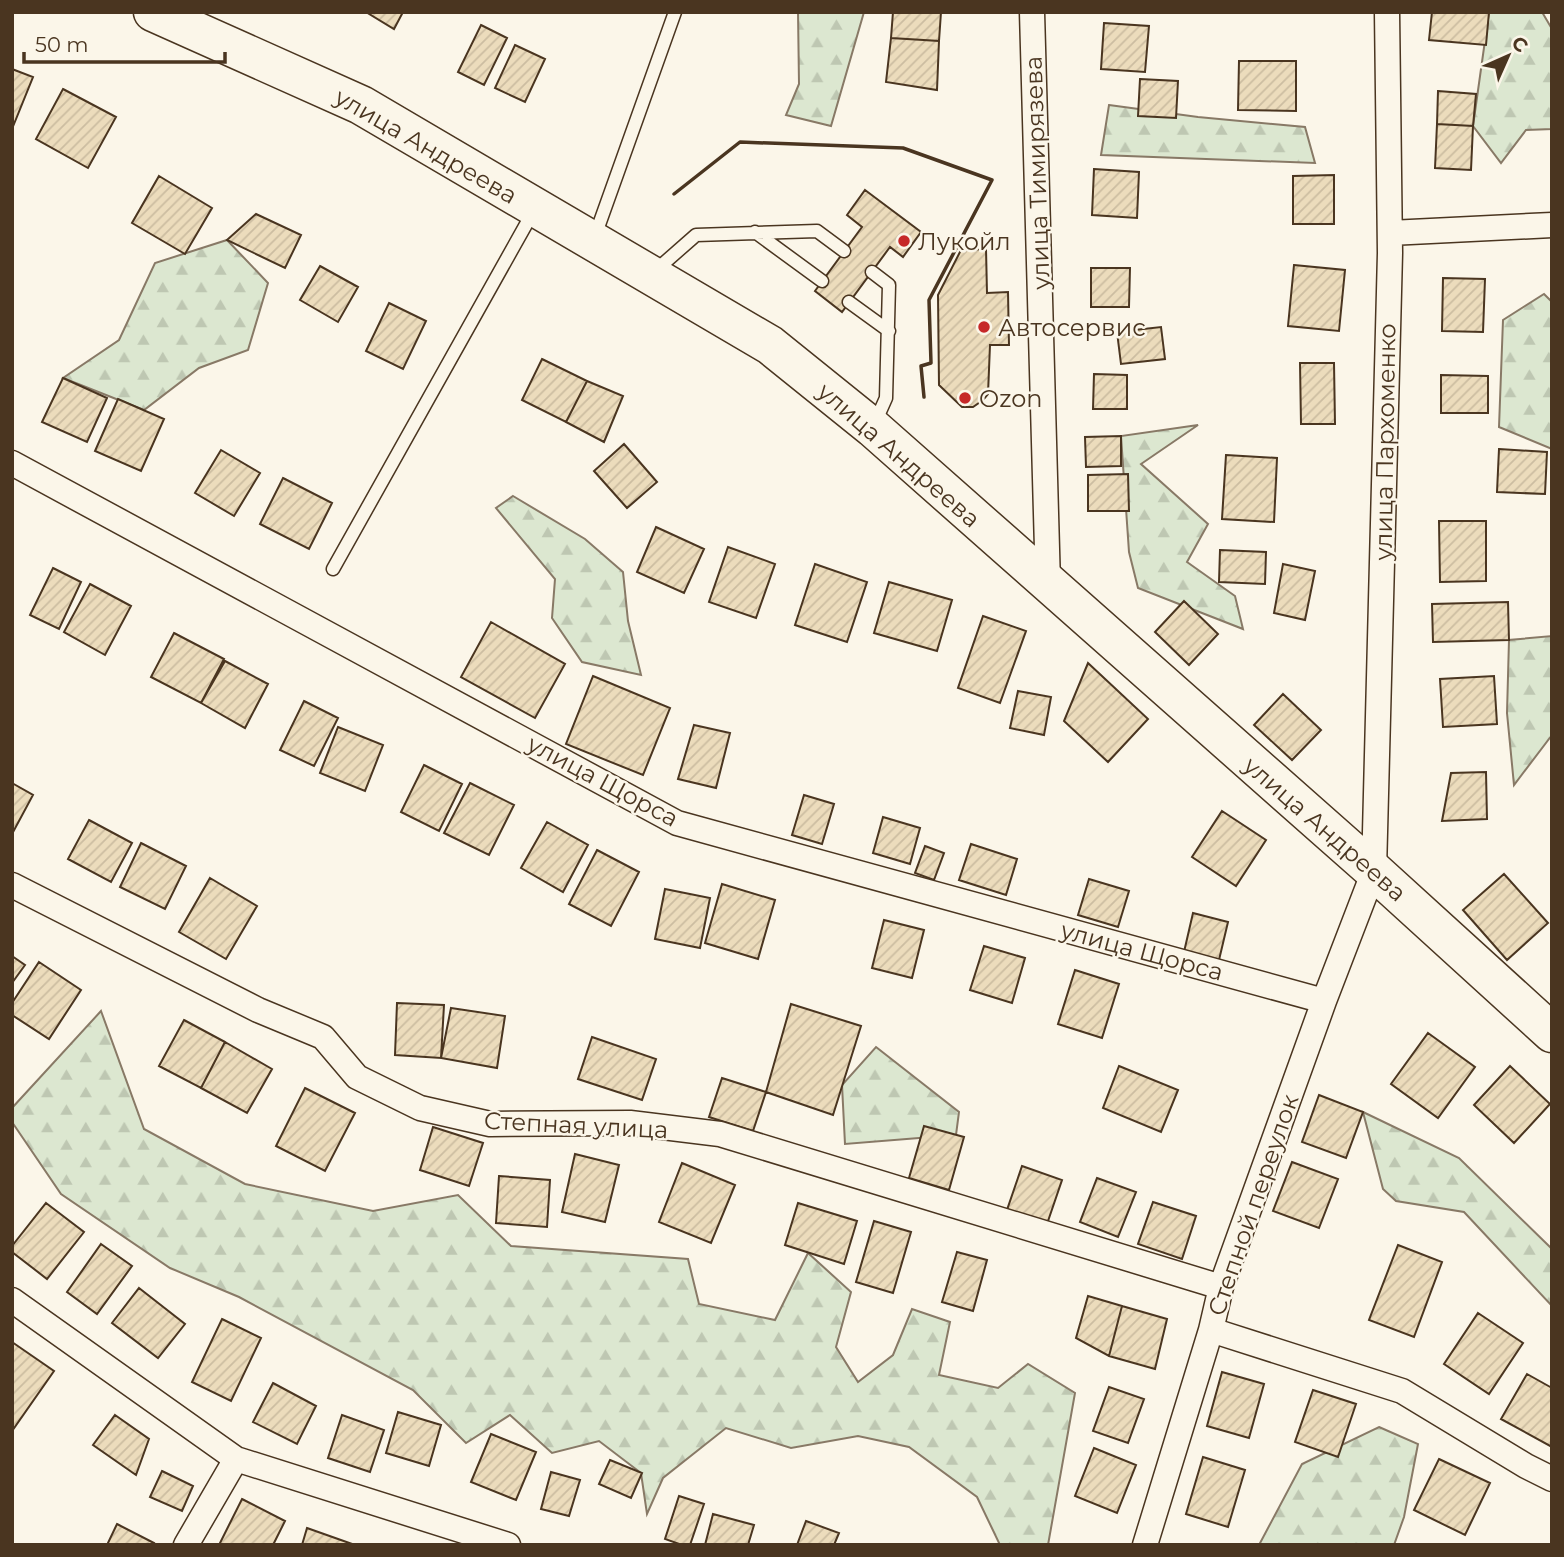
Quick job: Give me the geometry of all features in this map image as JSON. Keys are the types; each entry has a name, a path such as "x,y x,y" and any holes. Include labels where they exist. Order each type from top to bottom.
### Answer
{"main road":[{"name":"улица Андреева","path":"153,12 361,105 770,345 873,428 1374,871 1552,1033"}],"street":[{"name":"улица Тимирязева","path":"1032,12 1048,585"},
{"name":"улица Пархоменко","path":"1374,871 1390,233 1387,12"},
{"path":"1390,233 1552,225"},
{"name":"улица Щорса","path":"12,463 677,823 1324,1001"},
{"name":"Степной переулок","path":"1145,1545 1211,1330 1221,1287 1374,871"},
{"name":"Степная улица","path":"12,885 258,1010 323,1037 357,1077 420,1108 490,1124 630,1123 720,1134 1221,1287"},
{"path":"12,1300 236,1459 508,1545"},
{"path":"1211,1330 1402,1391 1552,1479"},
{"path":"186,1545 236,1459"}],"lane":[{"path":"593,241 676,12"},
{"path":"333,569 536,208"},
{"path":"649,276 696,235 817,231 844,251"},
{"path":"755,232 822,281"},
{"path":"872,272 889,285 886,398 873,428"},
{"path":"849,302 888,331"}],"green space":[{"path":"798,12 864,12 831,126 786,115 799,84"},
{"path":"1489,12 1542,12 1552,29 1552,129 1526,130 1501,163 1473,126"},
{"path":"1109,105 1305,127 1315,163 1101,155"},
{"path":"227,240 268,283 248,350 199,368 144,410 63,378 119,340 155,263"},
{"path":"1544,294 1552,302 1552,449 1499,427 1503,320"},
{"path":"1198,425 1141,464 1208,524 1187,562 1235,596 1243,629 1138,588 1129,552 1121,436"},
{"path":"513,496 585,539 623,572 628,621 641,675 582,662 552,618 555,579 496,508"},
{"path":"1552,636 1552,735 1514,785 1507,713 1509,640"},
{"path":"101,1011 144,1129 245,1184 373,1211 458,1195 511,1246 688,1259 699,1304 775,1320 808,1253 851,1292 836,1347 858,1382 893,1355 912,1309 950,1322 939,1375 998,1388 1028,1364 1075,1393 1048,1545 1000,1545 977,1497 909,1447 858,1436 791,1448 726,1428 663,1478 647,1514 641,1473 599,1441 552,1453 510,1415 466,1443 413,1390 239,1297 170,1268 61,1194 12,1122 12,1108"},
{"path":"876,1047 959,1112 956,1135 845,1144 842,1085"},
{"path":"1363,1112 1459,1158 1552,1249 1552,1306 1464,1212 1396,1201 1383,1189"},
{"path":"1379,1427 1418,1444 1404,1517 1394,1545 1259,1545 1302,1464"}],"building":[{"path":"366,12 403,12 394,29"},
{"path":"893,12 941,12 939,41 891,38"},
{"path":"1432,12 1489,12 1486,45 1429,40"},
{"path":"1104,23 1149,26 1145,72 1101,69"},
{"path":"481,25 507,38 484,85 458,72"},
{"path":"891,38 939,41 937,90 886,82"},
{"path":"515,45 545,59 525,102 495,88"},
{"path":"1239,61 1296,61 1296,111 1238,110"},
{"path":"12,69 33,77 12,129"},
{"path":"1140,79 1178,81 1176,118 1138,116"},
{"path":"63,89 116,117 88,168 36,139"},
{"path":"1438,91 1476,94 1473,126 1437,124"},
{"path":"1437,124 1473,126 1471,170 1435,168"},
{"path":"1094,169 1139,172 1137,218 1092,215"},
{"path":"1334,175 1334,224 1293,224 1293,176"},
{"path":"159,176 212,208 185,254 132,223"},
{"path":"865,190 921,232 903,257 890,247 842,312 815,291 862,227 847,215"},
{"path":"256,214 301,235 285,268 227,240"},
{"path":"986,249 987,293 1008,292 1009,345 990,345 988,394 973,407 962,407 939,385 938,295 961,250"},
{"path":"1294,265 1345,270 1339,331 1288,326"},
{"path":"320,266 358,287 338,322 300,300"},
{"path":"1091,268 1130,268 1129,307 1091,307"},
{"path":"1443,278 1485,279 1483,332 1442,331"},
{"path":"389,303 426,321 403,369 366,351"},
{"path":"1161,327 1165,359 1121,364 1117,332"},
{"path":"542,359 587,381 566,422 522,400"},
{"path":"1300,363 1334,363 1335,424 1301,424"},
{"path":"1094,374 1127,375 1127,409 1093,409"},
{"path":"1441,375 1488,376 1488,413 1441,413"},
{"path":"63,378 107,398 87,442 42,422"},
{"path":"587,381 623,396 604,442 566,422"},
{"path":"118,399 164,419 141,471 95,451"},
{"path":"1121,436 1121,466 1086,467 1085,437"},
{"path":"624,444 657,482 627,508 594,471"},
{"path":"1499,449 1547,452 1545,494 1497,492"},
{"path":"221,450 260,473 234,516 195,493"},
{"path":"1226,455 1277,458 1274,522 1222,519"},
{"path":"1128,474 1129,511 1088,511 1088,475"},
{"path":"283,478 332,503 309,549 260,524"},
{"path":"1439,521 1486,521 1486,581 1440,582"},
{"path":"656,527 704,549 684,593 637,572"},
{"path":"728,547 775,564 756,618 709,602"},
{"path":"1220,550 1266,552 1265,584 1219,582"},
{"path":"815,564 867,582 847,642 795,625"},
{"path":"1283,564 1315,571 1305,620 1274,613"},
{"path":"53,568 81,582 59,629 30,615"},
{"path":"889,582 952,600 937,651 874,633"},
{"path":"90,584 131,606 105,655 64,632"},
{"path":"1184,601 1218,634 1189,665 1155,632"},
{"path":"1508,602 1509,640 1433,642 1432,604"},
{"path":"983,616 1026,631 1000,703 958,688"},
{"path":"491,622 565,664 535,718 461,677"},
{"path":"174,633 224,659 201,703 151,677"},
{"path":"225,661 268,684 245,728 201,703"},
{"path":"1088,663 1148,719 1108,762 1064,721"},
{"path":"593,676 670,708 643,775 566,744"},
{"path":"1494,676 1497,724 1443,727 1440,679"},
{"path":"1018,691 1051,697 1044,735 1010,728"},
{"path":"1283,694 1321,730 1292,760 1254,725"},
{"path":"304,701 338,718 314,766 280,750"},
{"path":"694,725 730,733 716,788 678,779"},
{"path":"338,727 383,745 365,791 320,773"},
{"path":"424,765 462,784 439,831 401,812"},
{"path":"1486,772 1487,819 1442,821 1451,773"},
{"path":"12,783 33,795 12,834"},
{"path":"470,783 514,805 489,855 444,833"},
{"path":"804,795 834,804 822,844 792,835"},
{"path":"1222,811 1266,840 1236,886 1192,857"},
{"path":"883,817 920,828 910,864 873,853"},
{"path":"89,820 132,843 111,882 68,859"},
{"path":"547,822 588,845 563,892 521,868"},
{"path":"141,843 186,866 165,909 120,887"},
{"path":"971,844 1017,859 1006,895 959,880"},
{"path":"925,846 944,853 934,880 915,873"},
{"path":"597,850 639,872 611,926 569,904"},
{"path":"1504,874 1548,923 1507,960 1463,910"},
{"path":"210,878 257,906 226,959 179,932"},
{"path":"1089,879 1129,891 1118,927 1078,915"},
{"path":"722,884 775,900 758,959 705,943"},
{"path":"665,889 710,898 700,948 655,939"},
{"path":"1193,913 1228,922 1219,960 1184,952"},
{"path":"884,920 924,930 912,978 872,968"},
{"path":"984,946 1025,958 1012,1003 970,990"},
{"path":"12,956 25,965 12,983"},
{"path":"39,962 81,990 49,1039 12,1015 12,1003"},
{"path":"1075,970 1119,984 1102,1038 1058,1024"},
{"path":"397,1003 444,1005 441,1058 395,1055"},
{"path":"791,1004 861,1026 833,1115 766,1092"},
{"path":"451,1008 505,1016 497,1068 441,1058"},
{"path":"184,1020 225,1042 201,1088 159,1066"},
{"path":"1428,1033 1475,1067 1438,1118 1391,1084"},
{"path":"592,1037 656,1059 642,1100 578,1079"},
{"path":"225,1042 272,1069 247,1113 201,1088"},
{"path":"1119,1066 1178,1090 1161,1132 1103,1108"},
{"path":"1510,1066 1550,1104 1514,1143 1474,1105"},
{"path":"722,1078 766,1092 753,1131 709,1117"},
{"path":"305,1088 355,1113 325,1171 276,1146"},
{"path":"1319,1095 1363,1112 1346,1158 1302,1142"},
{"path":"924,1126 964,1137 949,1190 909,1178"},
{"path":"433,1127 483,1143 469,1186 420,1170"},
{"path":"575,1154 619,1165 605,1222 562,1212"},
{"path":"1292,1162 1338,1179 1319,1228 1273,1211"},
{"path":"682,1163 735,1185 711,1243 659,1222"},
{"path":"1022,1166 1062,1180 1047,1224 1007,1210"},
{"path":"499,1176 550,1180 547,1227 496,1223"},
{"path":"1097,1178 1136,1192 1118,1237 1080,1222"},
{"path":"1153,1202 1196,1216 1182,1259 1138,1244"},
{"path":"46,1203 84,1232 47,1279 12,1252 12,1246"},
{"path":"798,1203 857,1221 844,1264 785,1245"},
{"path":"874,1221 911,1232 893,1293 856,1282"},
{"path":"101,1244 132,1266 97,1314 67,1292"},
{"path":"1398,1245 1442,1262 1414,1337 1369,1320"},
{"path":"957,1252 987,1260 973,1311 942,1302"},
{"path":"139,1288 185,1324 158,1358 112,1323"},
{"path":"1088,1296 1122,1306 1109,1356 1076,1338"},
{"path":"1122,1306 1167,1319 1155,1369 1109,1356"},
{"path":"1478,1313 1523,1343 1489,1394 1444,1364"},
{"path":"222,1319 261,1338 231,1401 192,1382"},
{"path":"12,1342 54,1371 12,1431"},
{"path":"1222,1372 1264,1384 1249,1438 1207,1426"},
{"path":"1527,1374 1552,1388 1552,1447 1501,1419"},
{"path":"273,1383 316,1406 297,1444 253,1422"},
{"path":"1109,1387 1144,1399 1128,1443 1093,1431"},
{"path":"1313,1390 1356,1404 1338,1457 1295,1442"},
{"path":"398,1412 441,1425 429,1466 386,1453"},
{"path":"115,1415 149,1439 136,1475 93,1445"},
{"path":"342,1415 384,1430 370,1472 328,1458"},
{"path":"491,1434 536,1452 516,1500 471,1482"},
{"path":"1094,1448 1136,1465 1117,1513 1075,1496"},
{"path":"1203,1457 1245,1470 1228,1527 1186,1514"},
{"path":"1439,1459 1490,1483 1465,1535 1414,1510"},
{"path":"610,1460 642,1473 631,1498 599,1484"},
{"path":"162,1471 193,1486 182,1511 150,1497"},
{"path":"551,1472 580,1480 569,1516 541,1509"},
{"path":"679,1496 704,1504 690,1545 665,1539"},
{"path":"242,1499 285,1521 273,1545 219,1545"},
{"path":"713,1514 754,1525 748,1545 705,1545"},
{"path":"806,1521 839,1533 834,1545 797,1545"},
{"path":"117,1524 154,1543 153,1545 107,1545"},
{"path":"307,1528 355,1545 302,1545"}],"wall":[{"path":"674,194 740,142 903,148 992,180 929,300 931,363 921,366 924,397"}],"place":[{"name":"Лукойл","path":"904,241"},
{"name":"Автосервис","path":"984,327"},
{"name":"Ozon","path":"965,398"}]}
